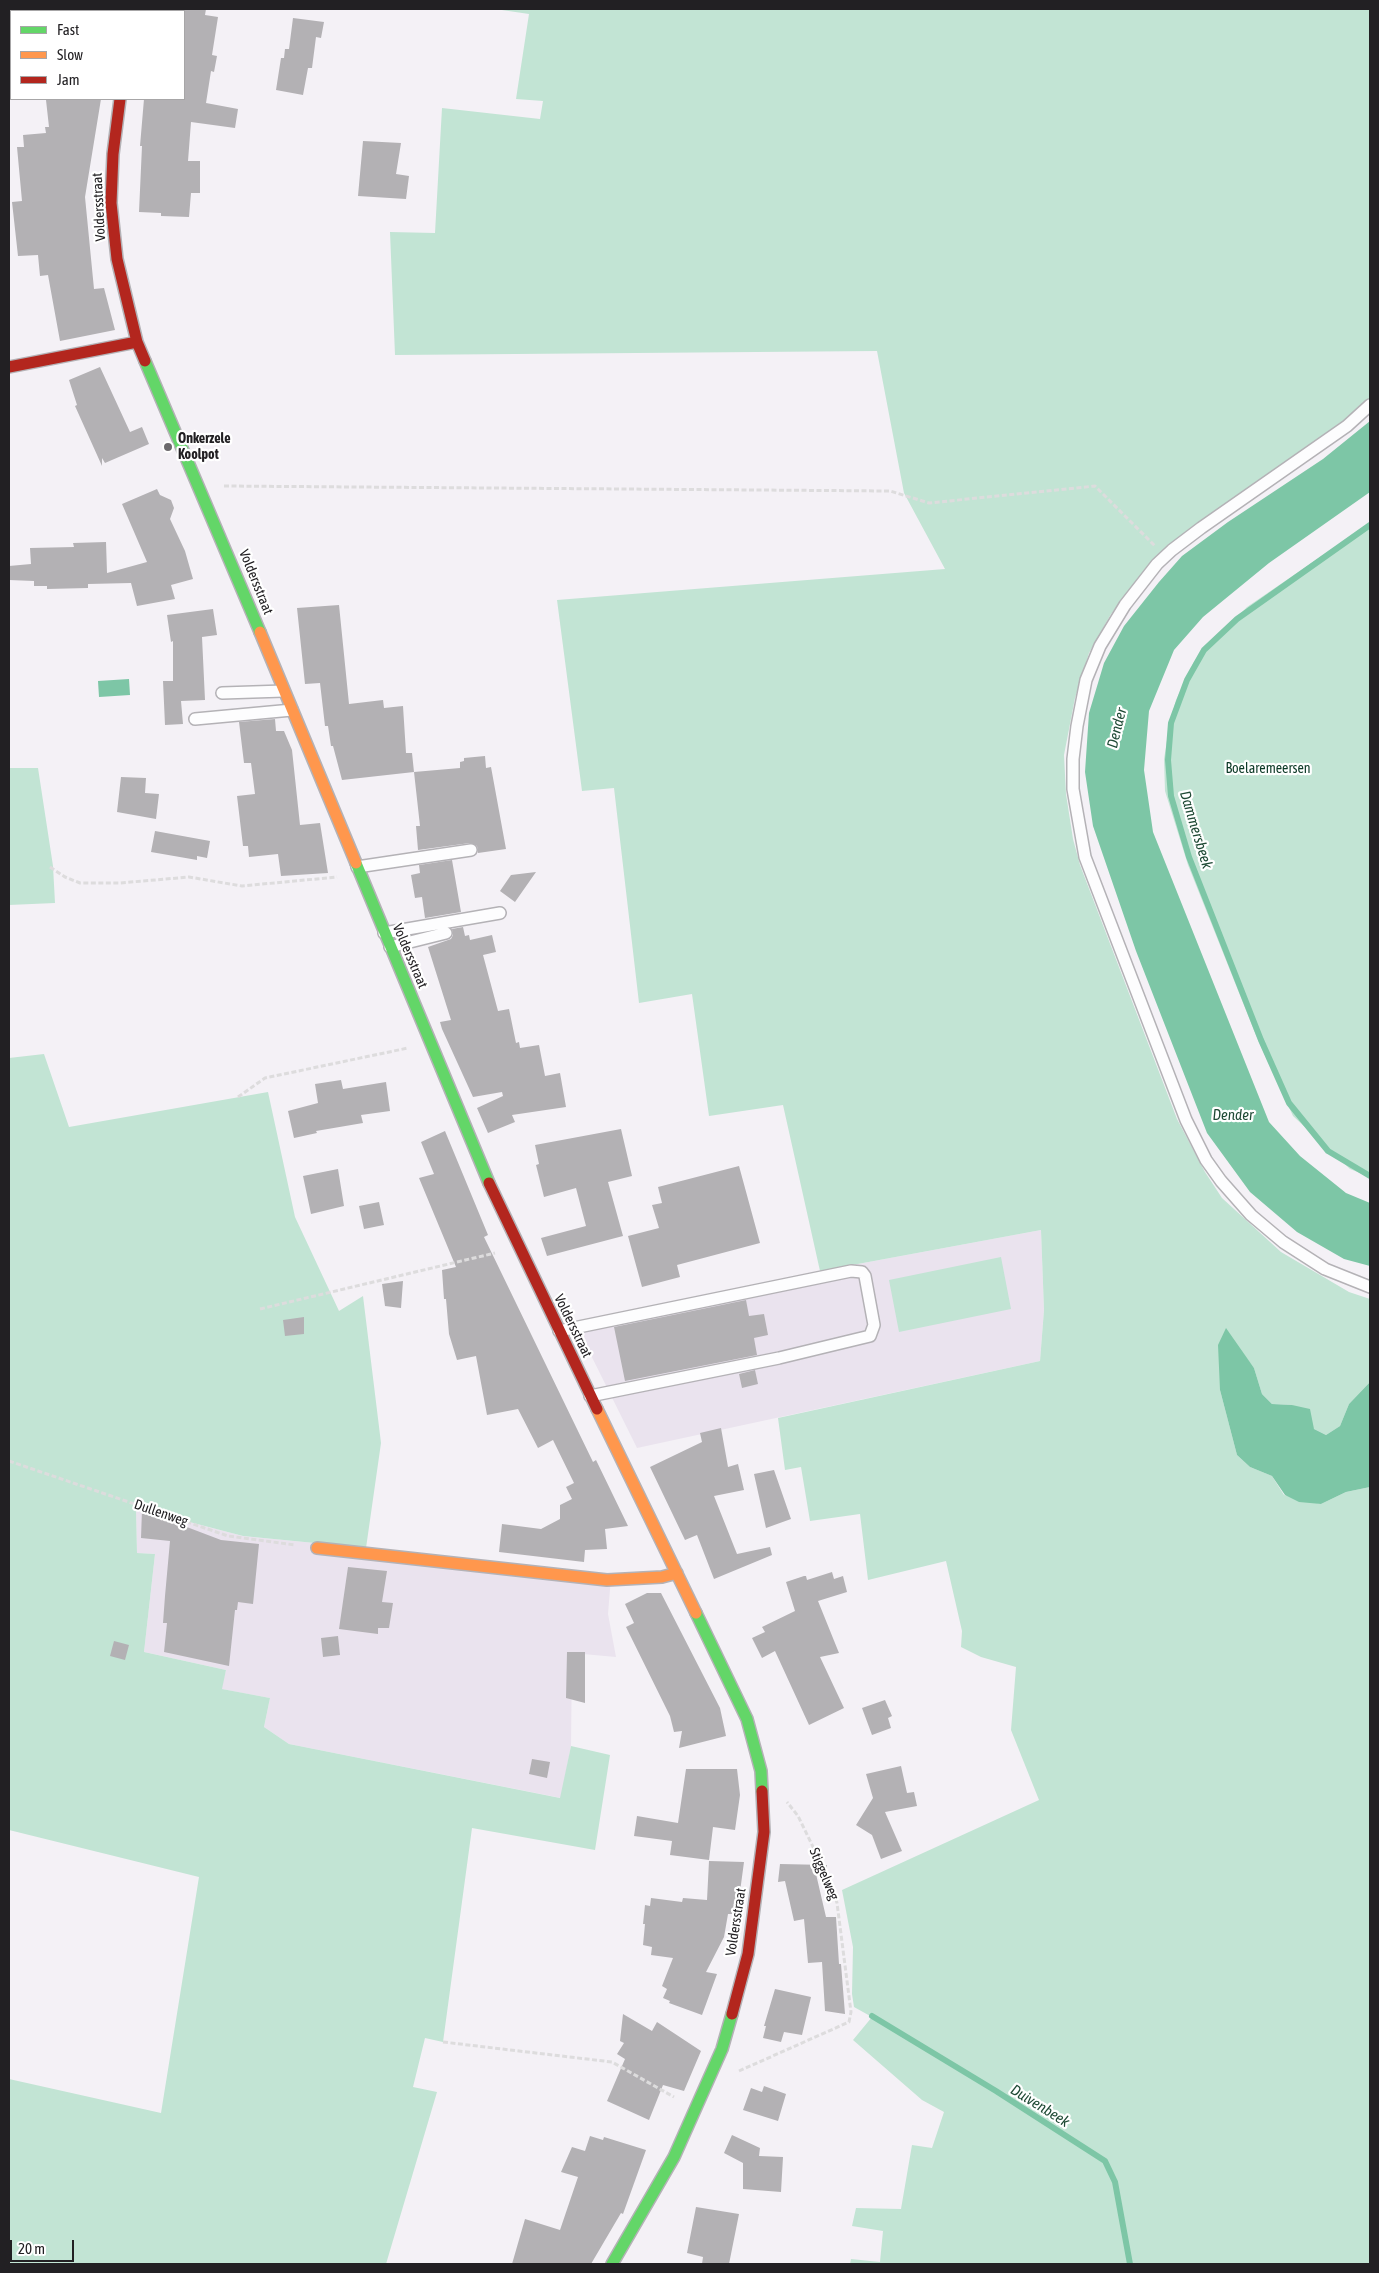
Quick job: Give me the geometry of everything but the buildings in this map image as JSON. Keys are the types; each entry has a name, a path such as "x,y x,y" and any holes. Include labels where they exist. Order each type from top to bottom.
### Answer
{"street":[{"name":"Voldersstraat","path":"120,100 113,154 112,203 117,259 137,342 201,489 499,1208 747,1719 761,1771 764,1832 748,1954 722,2049 674,2156 612,2264"},
{"path":"9,367 137,342"},
{"path":"317,1548 607,1580 662,1578 677,1573"}],"lane":[{"path":"1370,405 1347,426 1201,528 1165,556 1125,605 1100,646 1086,680 1073,759 1072,789 1085,857 1186,1120 1206,1160 1221,1181 1251,1215 1283,1242 1325,1269 1370,1287"},
{"path":"222,693 284,691"},
{"path":"195,718 292,710"},
{"path":"358,871 471,850"},
{"path":"384,933 500,913"},
{"path":"390,947 446,933"},
{"path":"559,1331 851,1271 862,1272 865,1276 874,1325 870,1336 779,1358 590,1396"}],"path":[{"path":"201,489 238,486 890,491 930,503 1095,486 1165,556"},
{"path":"50,868 65,877 80,882 120,883 189,877 242,886 358,871"},
{"path":"238,1097 265,1078 430,1044"},
{"path":"260,1309 518,1247"},
{"name":"Dullenweg","path":"9,1461 228,1536 317,1548"},
{"name":"Stiggelweg","path":"711,2074 738,2071 849,2022 851,2003 837,1903 832,1886 798,1816 786,1801"},
{"path":"443,2042 612,2062 623,2066 695,2109"}],"shaded area":[{"path":"1041,1230 1044,1310 1040,1361 637,1448 575,1323 820,1271"},
{"path":"136,1508 243,1536 366,1548 611,1577 608,1614 616,1657 572,1653 571,1746 561,1798 289,1744 264,1727 270,1698 221,1689 226,1670 144,1652 155,1554 137,1553"}],"green space":[{"path":"495,9 1370,9 1370,400 1361,409 1151,563 1111,614 1089,653 1075,698 1064,755 1066,794 1073,839 1080,865 1177,1119 1205,1172 1222,1198 1281,1252 1349,1292 1370,1299 1370,1382 1349,1404 1340,1426 1326,1435 1314,1429 1292,1405 1272,1404 1262,1394 1254,1368 1240,1350 1220,1390 1237,1455 1250,1467 1272,1476 1284,1495 1321,1504 1346,1492 1370,1487 1370,2264 850,2264 851,2259 880,2262 883,2231 852,2226 856,2208 901,2209 912,2145 932,2148 944,2112 922,2100 853,2040 872,2017 854,2007 852,1994 853,1947 842,1890 1039,1800 1011,1730 1016,1667 981,1657 961,1647 962,1631 946,1561 868,1580 860,1514 810,1521 801,1467 785,1470 778,1418 1040,1361 1044,1310 1041,1230 820,1271 783,1105 709,1116 692,994 639,1003 614,788 582,791 557,600 945,569 904,493 877,351 395,355 390,232 435,233 442,108 540,119 543,101 516,99 529,14"},
{"name":"Boelaremeersen","path":"1370,523 1370,1177 1350,1169 1293,1116 1257,1038 1188,865 1165,791 1164,759 1176,700 1194,662 1247,607"},
{"path":"9,768 38,768 53,866 55,903 9,905"},
{"path":"44,1054 69,1127 268,1092 295,1217 339,1311 363,1296 381,1443 366,1548 243,1536 136,1508 137,1553 155,1554 144,1652 226,1670 222,1689 270,1698 264,1727 289,1744 560,1798 571,1746 610,1755 595,1850 472,1828 443,2042 425,2038 413,2087 437,2092 386,2264 9,2264 9,2079 161,2113 199,1877 9,1830 9,1058"},
{"path":"1001,1257 1011,1309 899,1332 889,1280"}],"water":[{"name":"Dender","path":"1370,421 1370,492 1269,563 1203,617 1174,650 1149,711 1144,770 1153,832 1269,1122 1300,1156 1346,1193 1370,1203 1370,1266 1344,1259 1297,1232 1250,1192 1207,1133 1136,951 1093,826 1085,772 1089,713 1104,663 1124,626 1159,582 1182,556 1228,522 1323,459"},
{"path":"129,679 130,695 99,697 98,681"},
{"path":"1226,1328 1254,1368 1262,1394 1272,1404 1292,1405 1310,1409 1314,1429 1326,1435 1340,1426 1349,1404 1370,1382 1370,1487 1346,1492 1321,1504 1299,1502 1285,1495 1272,1476 1250,1467 1237,1455 1220,1390 1218,1345"}],"waterway":[{"name":"Dammersbeek","path":"1370,525 1237,619 1204,650 1187,680 1171,723 1168,760 1171,796 1189,857 1261,1040 1289,1103 1328,1151 1370,1176"},
{"name":"Duivenbeek","path":"872,2016 996,2091 1105,2161 1115,2182 1130,2264"}],"traffic: fast":[{"path":"145,361 260,632"},
{"path":"356,863 489,1183"},
{"path":"696,1613 747,1719 761,1771 762,1791"},
{"path":"612,2264 674,2157 722,2049 732,2014"}],"traffic: slow":[{"path":"260,632 356,863"},
{"path":"597,1409 696,1613"},
{"path":"317,1548 607,1580 662,1577 677,1573"}],"traffic: jam":[{"path":"120,100 113,154 111,203 117,259 137,342 145,361"},
{"path":"9,367 137,342"},
{"path":"489,1183 597,1409"},
{"path":"732,2014 748,1954 764,1832 762,1791"}],"place":[{"name":"Onkerzele Koolpot","path":"168,447"}]}
